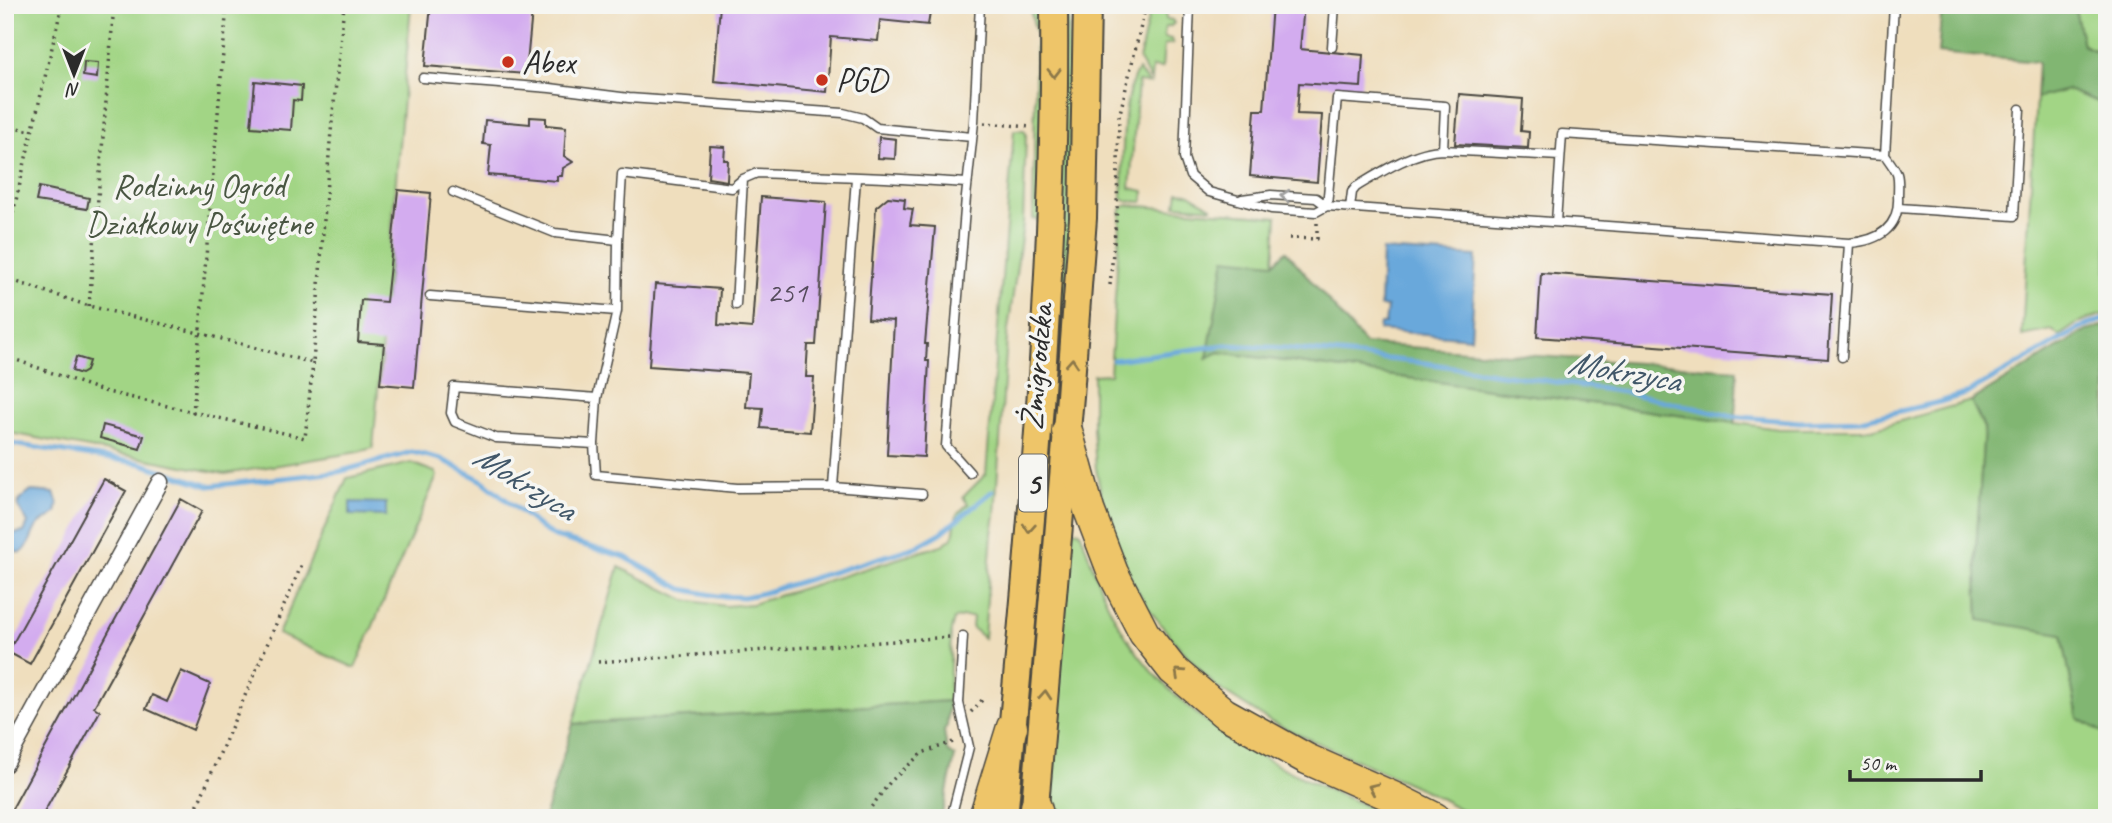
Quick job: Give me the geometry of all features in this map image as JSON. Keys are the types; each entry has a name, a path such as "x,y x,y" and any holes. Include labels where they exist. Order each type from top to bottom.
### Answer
{"highway":[{"name":"5","path":"1067,431 1089,510 1113,573 1144,632 1173,670 1224,713 1307,759 1435,818"},
{"name":"5","path":"984,818 1012,727"}],"main road":[{"name":"Żmigrodzka","path":"1004,818 1051,240 1055,121 1054,5"},
{"name":"Żmigrodzka","path":"1036,814 1083,218 1087,5"}],"street":[{"path":"5,764 160,482"}],"lane":[{"path":"970,472 946,446 974,122 980,5"},
{"path":"1190,5 1184,129 1185,164 1190,176 1201,188 1223,197 1271,209 1318,211 1327,206"},
{"path":"1332,47 1335,5"},
{"path":"1239,200 1271,195 1316,198 1327,206 1350,208 1849,243 1866,242 1886,231 1899,208 1897,175 1885,155 1894,5"},
{"path":"424,78 551,88 629,98 843,113 863,118 877,128 972,137"},
{"path":"1327,206 1337,98 1445,106 1443,150"},
{"path":"1899,208 2014,216 2020,109"},
{"path":"1556,222 1562,134 1885,155"},
{"path":"1350,208 1352,192 1356,187 1418,154 1431,150 1560,156"},
{"path":"922,494 834,488 737,488 596,475 594,444 597,398 617,311 622,174 732,188 757,173 967,183"},
{"path":"834,488 856,178"},
{"path":"736,305 743,179"},
{"path":"453,192 555,233 618,240"},
{"path":"1842,357 1849,243"},
{"path":"430,296 617,311"},
{"path":"594,444 496,438 455,422 451,414 454,387 597,398"},
{"path":"951,818 969,747 959,703 963,636"}],"path":[{"path":"5,247 62,5"},
{"path":"89,306 114,5"},
{"path":"192,413 227,5"},
{"path":"5,355 103,391 305,438 344,5"},
{"path":"1110,285 1117,209 1119,117 1146,5"},
{"path":"974,122 1031,127"},
{"path":"5,125 31,131"},
{"path":"1289,238 1317,239 1318,211"},
{"path":"5,278 89,306 313,363"},
{"path":"192,818 302,564"},
{"path":"285,603 290,606"},
{"path":"598,662 950,637"},
{"path":"863,818 890,782 922,753 968,738"}],"green space":[{"name":"Rodzinny Ogród Działkowy Poświętne","path":"5,5 411,5 373,448 225,474 5,432"},
{"path":"1029,5 1043,5 1041,220 1033,219 1036,33"},
{"path":"1065,5 1069,5 1070,240 1023,818 1015,818"},
{"path":"1151,5 1173,5 1166,6 1166,19 1174,23 1165,27 1164,38 1171,39 1173,43 1164,45 1162,68 1152,67 1151,81 1139,60"},
{"path":"1942,5 2074,5 2083,45 2103,54 2107,63 2107,108 2067,90 2036,98 2038,62 1938,53"},
{"path":"2074,5 2107,5 2107,63 2103,54 2083,45"},
{"path":"1138,70 1149,83 1138,82 1130,188 1144,191 1143,202 1122,199 1125,114 1132,82"},
{"path":"2067,90 2107,108 2107,313 2080,322 2059,336 2052,330 2022,336 2036,98"},
{"path":"1014,130 1024,130 1026,133 1023,224 1007,337 984,638 972,628 973,617 954,619 951,630 949,701 573,724 619,567 685,600 725,606 752,604 942,545 953,537 957,514 968,504 963,497 986,474"},
{"path":"1178,192 1188,193 1213,208 1176,205"},
{"path":"1127,205 1277,217 1274,263 1207,357 1219,352 1779,429 1872,429 1971,401 1984,428 1976,550 1979,619 2062,634 2078,718 2107,735 2107,818 1477,818 1428,792 1271,722 1215,686 1174,641 1133,583 1104,510 1096,468 1093,375 1110,374 1121,209"},
{"path":"1286,251 1365,344 1737,370 1735,423 1219,352 1207,358 1225,258 1274,263"},
{"path":"2107,325 2107,735 2078,718 2062,634 1979,620 1976,550 1984,428 1971,401 2087,330"},
{"path":"411,463 435,472 437,476 355,668 278,634 347,478"},
{"path":"1068,530 1080,531 1100,587 1116,620 1141,658 1170,690 1202,718 1274,764 1394,818 1048,818"},
{"path":"949,701 947,726 944,731 947,751 955,757 941,818 544,818 573,724"}],"water":[{"path":"1382,250 1476,256 1471,338 1379,330 1380,324 1385,324 1387,307 1380,306"},
{"path":"32,491 54,493 58,504 56,513 38,525 27,547 19,552 5,544 6,534 24,532 28,523 18,507 19,501"},
{"path":"350,502 386,503 386,516 350,515"}],"building":[{"path":"431,5 492,5 532,11 526,74 425,66"},
{"path":"720,5 881,5 930,13 928,25 880,20 878,41 831,37 827,92 714,81"},
{"path":"1272,5 1304,5 1300,49 1363,55 1361,87 1299,83 1297,114 1322,115 1317,182 1250,176 1255,110 1264,110"},
{"path":"84,62 98,63 97,78 83,76"},
{"path":"255,81 302,86 301,101 293,100 291,130 251,127"},
{"path":"1459,94 1523,99 1521,131 1529,132 1528,148 1455,144"},
{"path":"530,117 546,118 546,125 566,127 564,156 573,162 563,168 562,176 557,176 557,181 488,175 491,145 483,144 485,120 530,124"},
{"path":"879,137 896,139 895,159 878,158"},
{"path":"710,146 725,147 724,160 728,160 727,181 708,178"},
{"path":"39,187 89,198 87,209 36,201"},
{"path":"398,190 431,193 414,387 380,384 384,344 358,342 361,300 386,302"},
{"path":"761,197 826,202 816,345 808,345 806,377 814,377 810,432 761,428 763,408 746,407 749,373 649,366 655,284 720,289 718,325 752,328"},
{"path":"888,197 905,199 904,208 913,209 910,225 935,227 925,344 926,361 929,361 924,457 887,455 894,321 868,319 876,207"},
{"path":"1541,273 1832,294 1828,359 1537,337"},
{"path":"76,357 89,361 86,371 81,374 72,371"},
{"path":"103,425 144,436 140,449 100,438"},
{"path":"104,479 126,491 30,664 8,652"},
{"path":"181,499 202,511 94,707 100,711 41,818 7,818"},
{"path":"181,671 210,684 193,730 146,709 152,695 167,702"}],"waterway":[{"name":"Mokrzyca","path":"1113,360 1225,345 1282,348 1425,363 1624,392 1730,416 1800,422 1861,420 1968,393 2086,325 2107,319"},
{"name":"Mokrzyca","path":"5,443 139,463 209,486 338,472 412,452 441,459 483,481 555,537 625,557 682,589 717,596 744,597 763,593 916,547 941,533 993,491"}],"place":[{"name":"Abex","path":"508,62"},
{"name":"PGD","path":"822,80"}]}
